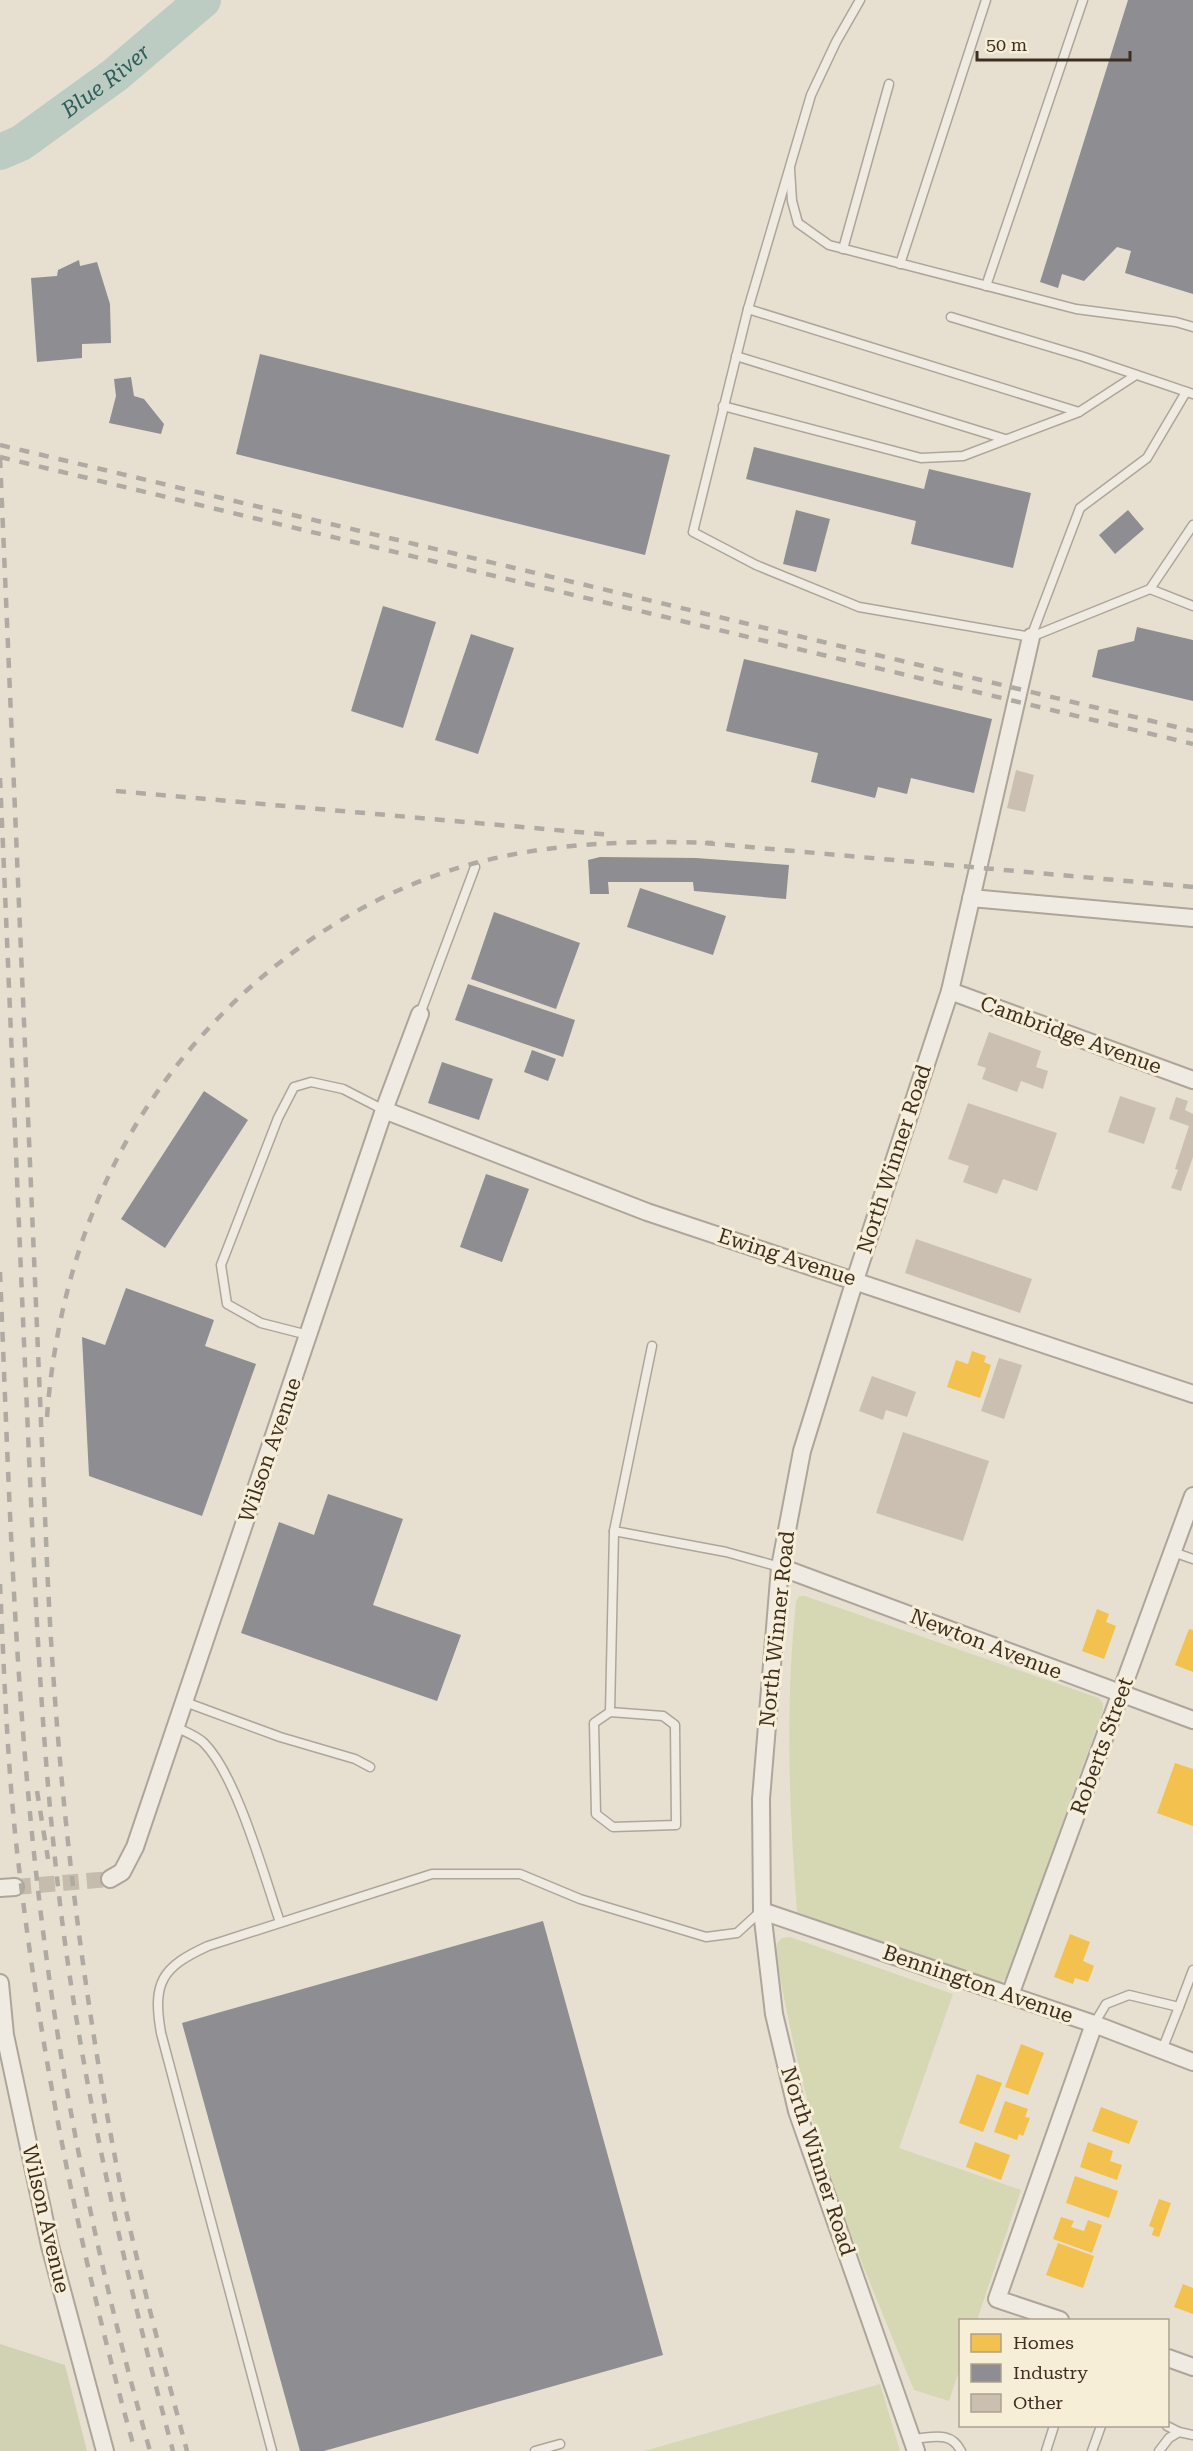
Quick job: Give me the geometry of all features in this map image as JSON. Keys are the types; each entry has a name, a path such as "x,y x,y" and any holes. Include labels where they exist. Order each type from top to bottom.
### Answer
{"street":[{"name":"North Winner Road","path":"914,2445 797,2111 774,2014 762,1911 761,1800 780,1567 802,1451 855,1280 950,991 1031,637"},
{"path":"971,898 1193,918"},
{"name":"Cambridge Avenue","path":"950,991 1193,1080"},
{"name":"Wilson Avenue","path":"110,1879 122,1872 132,1855 384,1110 420,1014"},
{"name":"Ewing Avenue","path":"384,1110 647,1212 1193,1394"},
{"name":"Roberts Street","path":"1010,1995 1193,1496"},
{"name":"Newton Avenue","path":"780,1567 1193,1720"},
{"name":"Bennington Avenue","path":"762,1911 1094,2024 1193,2062"},
{"name":"Wilson Avenue","path":"0,1983 5,2035 50,2246 105,2451"},
{"path":"1057,2319 997,2299 1094,2024"},
{"path":"1169,2359 1193,2367"}],"lane":[{"path":"860,0 836,42 811,95 735,356 693,532 756,565 859,607 1031,637 1150,589 1193,525"},
{"path":"900,264 986,0"},
{"path":"986,286 1083,0"},
{"path":"843,249 889,84"},
{"path":"790,163 792,201 798,223 829,245 1076,309 1176,322 1193,327"},
{"path":"748,309 1079,412"},
{"path":"951,317 1189,393 1147,458 1080,508 1031,637"},
{"path":"735,356 1005,439"},
{"path":"723,406 921,458 963,456 1079,412 1136,375"},
{"path":"1150,589 1193,606"},
{"path":"420,1014 475,867"},
{"path":"308,1335 261,1323 227,1304 221,1265 278,1118 294,1087 311,1082 343,1089 384,1110"},
{"path":"610,1712 614,1531 652,1346"},
{"path":"614,1531 726,1552 780,1567"},
{"path":"1173,1552 1193,1559"},
{"path":"184,1702 280,1737 355,1758 370,1767"},
{"path":"610,1712 663,1716 675,1725 676,1825 613,1827 596,1814 594,1723 610,1712"},
{"path":"176,1727 206,1744 221,1768 237,1801 280,1922"},
{"path":"272,2451 161,2033 157,2011 159,1990 167,1972 180,1959 208,1946 432,1874 520,1874 580,1899 706,1937 736,1933 762,1911"},
{"path":"1162,2050 1193,1970"},
{"path":"1094,2024 1106,2004 1129,1995 1179,2007"},
{"path":"1046,2451 1054,2427"},
{"path":"1092,2451 1101,2427"},
{"path":"1169,2427 1193,2435"},
{"path":"1159,2451 1169,2438 1179,2432"},
{"path":"914,2445 947,2437 956,2441 961,2451"},
{"path":"535,2451 560,2444"}],"green space":[{"path":"799,1596 805,1596 1099,1698 1103,1703 1103,1710 1007,1977 1002,1982 997,1984 797,1912 790,1796 789,1718 796,1602"},
{"path":"790,1937 953,1994 899,2148 1021,2190 977,2319 959,2319 959,2371 949,2401 914,2390 835,2189 813,2121 788,2015 775,1952 777,1943 782,1938"},
{"path":"0,2344 65,2365 87,2451 0,2451"},
{"path":"880,2384 900,2451 644,2451"}],"building: Homes":[{"path":"972,1351 986,1356 984,1362 991,1365 980,1398 947,1387 956,1360 968,1364"},
{"path":"1097,1609 1109,1614 1106,1622 1116,1626 1104,1659 1082,1651"},
{"path":"1189,1629 1193,1630 1193,1672 1175,1665"},
{"path":"1175,1763 1193,1769 1193,1826 1157,1813"},
{"path":"1070,1934 1090,1942 1083,1961 1094,1966 1088,1982 1075,1978 1073,1984 1054,1977"},
{"path":"1021,2044 1044,2053 1028,2095 1005,2087"},
{"path":"977,2074 1002,2083 983,2132 959,2123"},
{"path":"1005,2101 1028,2109 1025,2117 1030,2118 1023,2136 1019,2134 1017,2140 994,2132"},
{"path":"1101,2107 1138,2121 1129,2144 1092,2131"},
{"path":"975,2142 1010,2155 1001,2180 966,2167"},
{"path":"1088,2142 1113,2151 1110,2161 1122,2165 1117,2180 1080,2167"},
{"path":"1075,2176 1118,2191 1109,2218 1066,2203"},
{"path":"1159,2199 1171,2203 1159,2237 1152,2235 1154,2228 1149,2226"},
{"path":"1061,2217 1074,2221 1071,2227 1084,2231 1088,2220 1102,2225 1092,2253 1053,2239"},
{"path":"1058,2243 1094,2256 1083,2288 1046,2275"},
{"path":"1183,2284 1193,2288 1193,2314 1174,2307"}],"building: Industry":[{"path":"1128,0 1193,0 1193,294 1125,273 1131,251 1117,247 1084,281 1062,274 1058,288 1040,282"},
{"path":"79,260 80,266 97,262 110,304 111,343 82,344 82,358 37,362 31,278 57,276 58,270"},
{"path":"260,354 670,455 645,555 236,454"},
{"path":"131,377 134,396 144,399 164,424 161,434 109,423 116,396 114,379"},
{"path":"754,447 924,489 929,469 1031,493 1013,568 911,544 916,521 746,479"},
{"path":"796,510 830,519 816,572 783,564"},
{"path":"1128,510 1144,529 1115,554 1099,535"},
{"path":"383,606 436,622 403,728 351,711"},
{"path":"1137,627 1193,640 1193,701 1092,677 1098,650 1134,641"},
{"path":"471,634 514,648 478,754 435,740"},
{"path":"744,659 992,719 974,793 911,778 907,794 878,787 875,798 811,782 818,753 726,731"},
{"path":"600,857 696,858 789,865 786,899 694,891 693,882 608,882 609,894 590,894 588,860"},
{"path":"640,888 726,916 713,955 627,927"},
{"path":"494,912 580,943 556,1009 471,979"},
{"path":"468,984 575,1020 563,1057 455,1020"},
{"path":"532,1050 556,1059 548,1081 524,1072"},
{"path":"442,1062 493,1079 479,1120 428,1103"},
{"path":"204,1091 248,1120 165,1248 121,1219"},
{"path":"486,1174 529,1189 502,1262 460,1247"},
{"path":"126,1288 214,1320 205,1346 256,1364 202,1516 89,1476 82,1337 105,1345"},
{"path":"328,1494 403,1519 373,1605 461,1635 437,1701 241,1633 279,1522 314,1535"},
{"path":"543,1921 663,2355 324,2451 300,2451 182,2023"}],"building: Other":[{"path":"1016,770 1034,775 1025,812 1007,808"},
{"path":"989,1032 1041,1051 1036,1067 1048,1071 1043,1089 1021,1081 1017,1092 982,1079 986,1068 977,1065"},
{"path":"1120,1096 1156,1108 1144,1144 1108,1132"},
{"path":"1176,1097 1188,1101 1185,1110 1193,1114 1193,1157 1181,1191 1171,1188 1189,1126 1169,1119"},
{"path":"968,1103 1057,1133 1037,1191 1003,1179 997,1194 963,1182 969,1166 948,1159"},
{"path":"916,1239 1032,1279 1020,1313 905,1273"},
{"path":"999,1358 1022,1365 1004,1419 981,1411"},
{"path":"872,1376 916,1392 907,1417 886,1410 883,1420 859,1411"},
{"path":"903,1432 989,1461 963,1541 876,1513"}],"waterway":[{"name":"Blue River","path":"0,152 21,143 115,75 203,0"}],"tunnel":[{"path":"15,1887 110,1879"}],"railway":[{"path":"0,445 1193,731"},
{"path":"0,457 1193,744"},
{"path":"0,458 47,1563 63,1795 92,2025 119,2178 187,2451"},
{"path":"0,778 35,1588 54,1854 71,1987 95,2121 123,2254 173,2451"},
{"path":"116,791 612,835"},
{"path":"47,1417 54,1354 76,1259 112,1169 138,1121 170,1075 205,1032 245,992 289,956 335,924 383,897 468,865 503,856 572,846 642,842 713,843"},
{"path":"705,843 1193,887"},
{"path":"0,1272 19,1679 42,1923 61,2057 86,2189 116,2321 150,2451"},
{"path":"0,1584 13,1810 36,1996 79,2225 135,2451"},
{"path":"37,1791 48,1859"}]}
